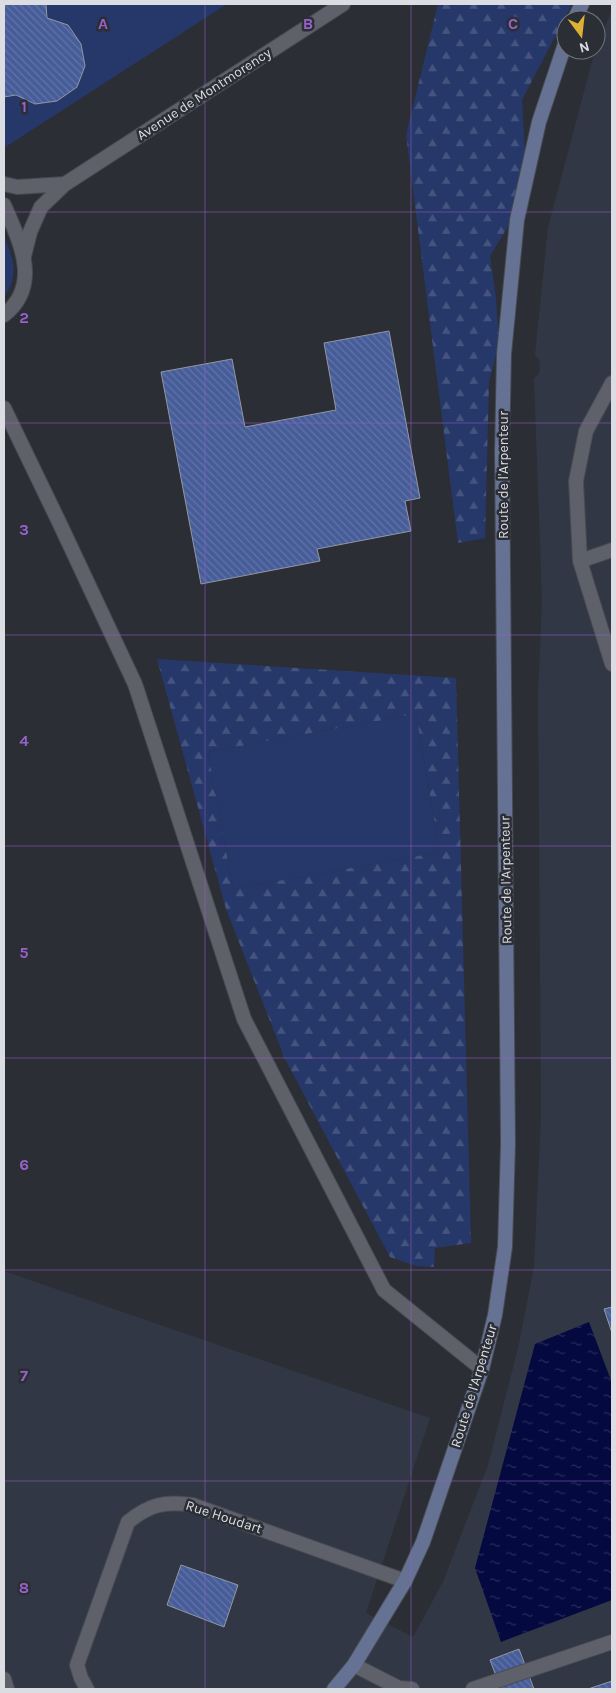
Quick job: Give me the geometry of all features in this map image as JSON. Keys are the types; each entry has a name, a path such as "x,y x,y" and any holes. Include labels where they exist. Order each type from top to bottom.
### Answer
{"main road":[{"name":"Route de l'Arpenteur","path":"339,1688 405,1581 423,1542 482,1369 495,1315 504,1247 508,1144 502,462 504,354 517,220 539,122 560,60"}],"street":[{"name":"Avenue de Montmorency","path":"24,256 30,232 41,207 65,184 343,4"},
{"name":"Avenue de Montmorency","path":"4,184 17,187 65,184"},
{"path":"4,205 24,256 26,276 22,293 13,308 4,315"},
{"path":"612,382 586,431 576,481 580,561 612,664"},
{"path":"4,408 60,522 135,684 244,1018 384,1290 482,1369"},
{"path":"580,561 612,550"},
{"name":"Rue Houdart","path":"87,1689 77,1665 128,1522 139,1513 154,1505 167,1503 193,1504 405,1581"},
{"path":"473,1689 612,1642"},
{"path":"354,1665 399,1688 412,1689"},
{"path":"4,1679 7,1689"}],"shaded area":[{"path":"612,9 612,1689 4,1689 4,1271 430,1418 366,1613 413,1637 443,1582 488,1465 519,1344 534,1266 541,1114 538,695 542,600 534,378 539,374 540,361 535,355 548,227 592,60 606,60 606,24"}],"green space":[{"path":"4,4 227,4 4,148"},
{"path":"438,4 572,4 569,10 556,10 556,35 522,100 525,153 515,215 490,256 496,298 499,343 489,382 485,538 458,543 406,135"},
{"path":"4,236 12,259 13,274 9,289 4,297"},
{"path":"157,659 456,678 471,1243 435,1248 434,1267 416,1266 390,1257 285,1059 226,909","holes":["416,714 440,852 233,889 208,752"]},
{"path":"416,714 440,852 233,889 208,752"}],"water":[{"path":"589,1322 612,1383 612,1600 501,1642 475,1568 535,1344"}],"building":[{"path":"4,4 46,4 47,18 68,25 81,44 85,66 77,87 57,101 35,104 16,95 4,97"},
{"path":"389,331 420,498 405,501 411,531 317,549 320,561 201,584 161,372 232,359 245,427 336,410 324,343"},
{"path":"612,1307 612,1333 604,1309"},
{"path":"181,1565 238,1585 224,1627 167,1605"},
{"path":"519,1649 534,1689 501,1689 490,1660"},
{"path":"612,1681 612,1689 588,1689"}]}
